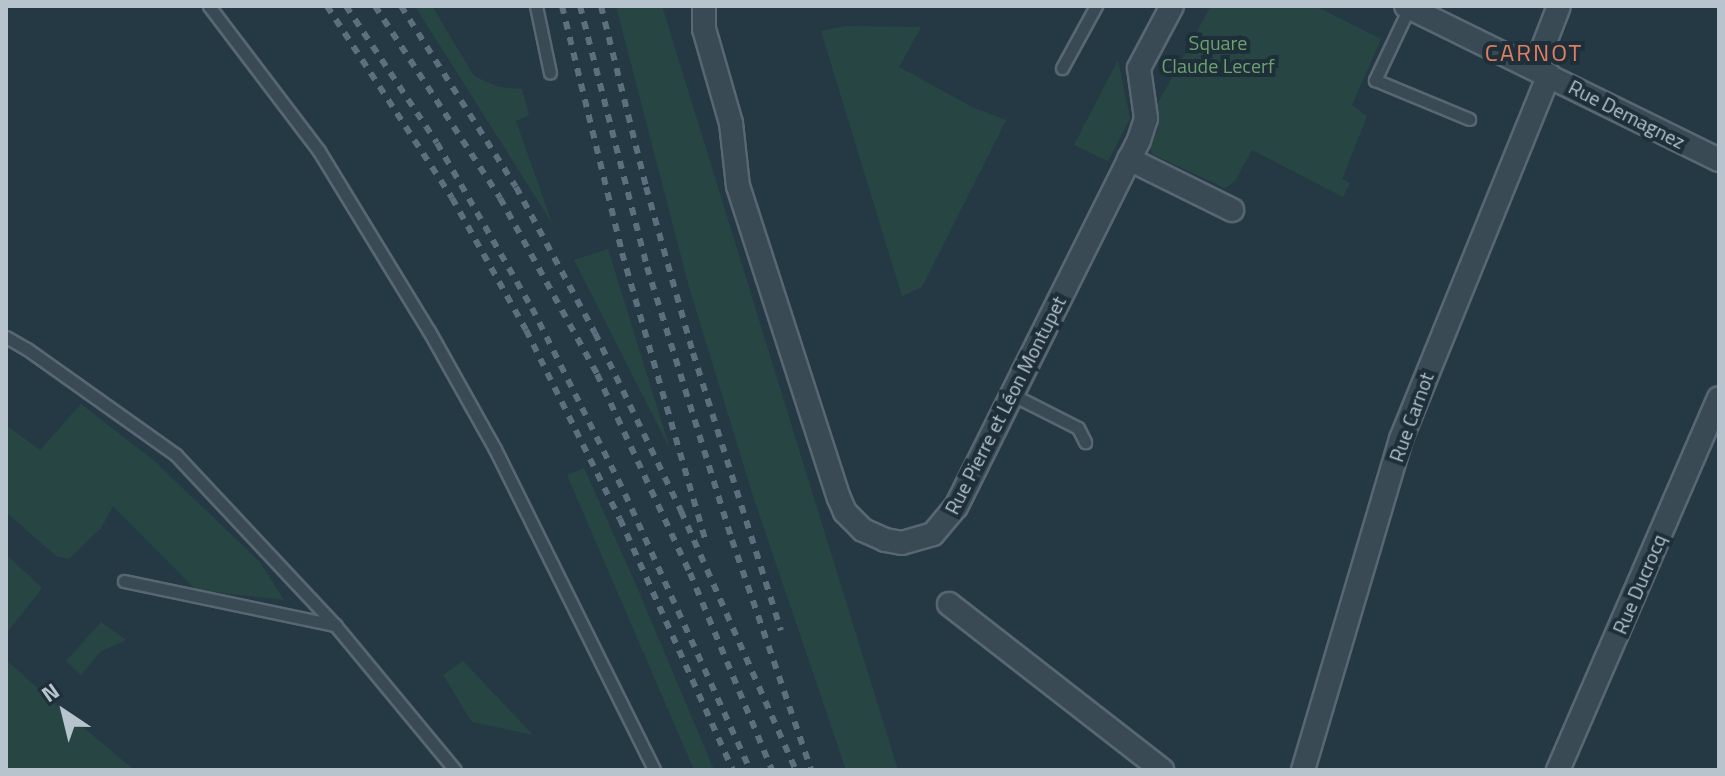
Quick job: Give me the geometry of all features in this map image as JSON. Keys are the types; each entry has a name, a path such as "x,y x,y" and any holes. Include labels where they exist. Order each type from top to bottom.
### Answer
{"street":[{"name":"Rue Pierre et Léon Montupet","path":"704,6 704,29 731,123 738,186 839,498 854,523 873,536 902,543 922,540 943,526 956,507 1129,159 1146,118 1139,68 1172,6"},
{"name":"Rue Carnot","path":"1303,770 1401,439 1542,71 1559,6"},
{"name":"Rue Demagnez","path":"1408,7 1719,160"},
{"path":"1129,159 1232,210"},
{"name":"Rue Ducrocq","path":"1558,770 1719,398"},
{"path":"949,604 1162,770"}],"lane":[{"path":"209,6 319,151 429,331 495,449 654,770"},
{"path":"536,6 550,73"},
{"path":"1062,68 1096,6"},
{"path":"1408,7 1375,80 1469,119"},
{"path":"6,337 176,455 335,625 455,770"},
{"path":"1011,394 1078,428 1085,442"},
{"path":"124,581 335,625"}],"green space":[{"path":"415,6 432,6 474,76 498,87 522,89 529,115 516,121 552,223"},
{"path":"616,6 662,6 898,770 846,770 754,499 689,287"},
{"name":"Square Claude Lecerf","path":"1211,6 1315,6 1381,39 1352,105 1367,116 1342,179 1350,183 1343,197 1252,150 1235,181 1225,188 1152,154 1150,145 1158,130 1157,105"},
{"path":"846,26 921,27 899,67 974,108 1006,120 922,287 902,296 821,31"},
{"path":"1118,60 1130,118 1108,161 1074,145"},
{"path":"608,249 670,449 574,260"},
{"path":"81,404 153,460 259,561 284,600 196,590 113,506 101,528 69,559 56,556 6,512 6,425 40,450"},
{"path":"584,468 714,770 694,770 567,475"},
{"path":"6,554 42,588 6,634"},
{"path":"101,622 126,640 101,651 81,675 66,661"},
{"path":"6,660 60,708 134,770 6,770"},
{"path":"463,661 533,735 472,722 443,675"}],"railway":[{"path":"327,6 452,198 526,330 620,519 733,770"},
{"path":"346,6 437,143 532,308 625,494 750,770"},
{"path":"375,6 500,198 597,374 690,573 772,770"},
{"path":"401,6 516,187 595,333 681,511 796,770"},
{"path":"562,6 622,253 706,542"},
{"path":"580,6 647,267 732,540 811,770"},
{"path":"601,6 646,187 693,353 781,630"}],"district":[{"name":"CARNOT","path":"1534,53"}]}
